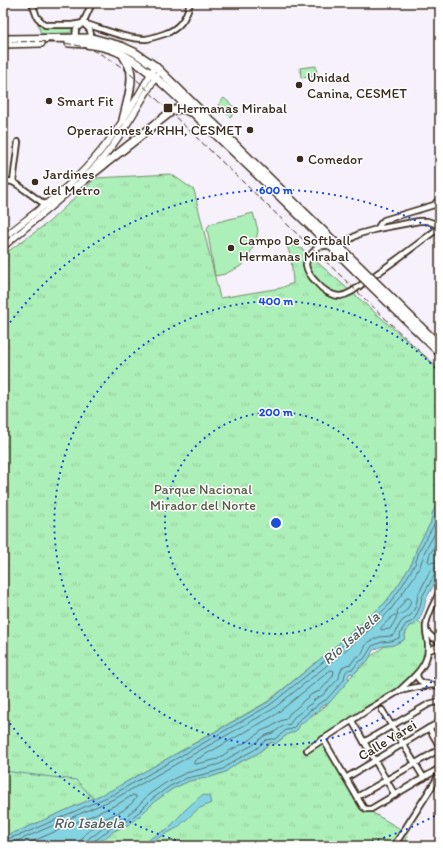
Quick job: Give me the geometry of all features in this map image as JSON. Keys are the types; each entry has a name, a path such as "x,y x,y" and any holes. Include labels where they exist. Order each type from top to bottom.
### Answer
{"main road":[{"path":"3,39 92,41 121,46 134,52 157,68 340,247 358,269 440,353"},
{"path":"3,44 75,41"},
{"path":"92,41 121,53 153,75 319,235 358,269 440,346"},
{"path":"121,53 130,67 131,77 131,85 123,120"},
{"path":"77,186 172,111 179,109 187,110 198,118"}],"street":[{"path":"32,3 37,17 45,24 72,25 83,23 117,34 146,39 166,34 176,29 184,19 190,3"},
{"path":"75,41 76,29 83,23 92,3"},
{"path":"83,23 90,30 92,41"},
{"path":"3,247 77,186 102,159 133,115 157,68"},
{"path":"3,238 73,181 93,161 103,149 153,75"},
{"path":"13,182 18,142"},
{"path":"3,180 13,182 50,208"},
{"path":"377,229 384,220 434,205 440,198"},
{"path":"319,235 317,247 307,260 306,264 310,274 319,286 325,291 339,296 347,295 440,227 427,221 419,221 377,229 359,234 340,247"},
{"path":"317,247 330,245"},
{"path":"307,750 352,720 399,692 417,674 424,663 428,651 426,630 427,618 440,590"},
{"path":"426,630 440,644 428,651"},
{"path":"417,674 417,678 422,683 440,686"},
{"path":"399,692 417,687 434,685"},
{"path":"364,742 429,704 440,701"},
{"path":"382,710 404,743 424,778"},
{"path":"352,720 395,795"},
{"name":"Calle Yarei","path":"346,778 440,722"},
{"path":"357,797 440,748 429,728"},
{"path":"323,739 366,810 371,809 440,768"},
{"path":"394,846 440,774"}],"green space":[{"path":"36,18 43,24 71,26 72,31 69,33 41,34"},
{"path":"316,66 317,76 301,78 300,68"},
{"path":"224,98 237,110 230,117 218,105"},
{"name":"Parque Nacional Mirador del Norte","path":"171,174 194,190 220,298 281,288 293,283 291,257 286,243 302,249 440,369 440,502 432,514 431,522 417,548 412,563 385,603 330,651 267,702 112,790 3,837 3,255 49,222 96,178"},
{"name":"Campo De Softball Hermanas Mirabal","path":"253,213 258,230 256,241 249,255 241,266 225,274 215,276 207,228 210,224"},
{"path":"418,620 426,630 428,651 417,674 399,691 323,739 366,809 404,831 408,836 403,846 90,846 127,825 172,789 189,781 211,777 225,772 236,764 258,753 272,742 275,744 288,734 294,732 304,720 318,712 329,703 353,674 366,663 370,657 385,646 393,645 404,640 408,628"}],"water":[{"name":"Río Isabela","path":"440,502 440,573 426,599 419,620 414,625 409,626 404,640 393,645 383,646 373,650 366,663 361,665 353,674 350,673 348,677 349,680 329,703 320,707 318,712 313,713 300,724 298,729 288,734 275,744 272,742 268,744 258,753 236,764 225,772 211,777 189,781 172,789 154,802 129,824 114,831 101,841 90,846 3,846 3,837 112,790 268,702 385,603 412,563 417,548 431,522 435,507"},
{"path":"202,795 209,796 211,803 198,809 177,828 145,846 142,846 151,838 169,828 185,810"}],"waterway":[{"path":"3,771 76,780 94,799"}],"railway":[{"path":"3,42 45,42 70,44 99,53 112,60 146,88 440,371"}],"place":[{"name":"Unidad Canina, CESMET","path":"299,85"},
{"name":"Smart Fit","path":"49,101"},
{"name":"Hermanas Mirabal","path":"168,108"},
{"name":"Operaciones & RHH, CESMET","path":"250,130"},
{"name":"Comedor","path":"300,159"},
{"name":"Jardines del Metro","path":"35,182"},
{"name":"Campo De Softball Hermanas Mirabal","path":"231,248"}]}
